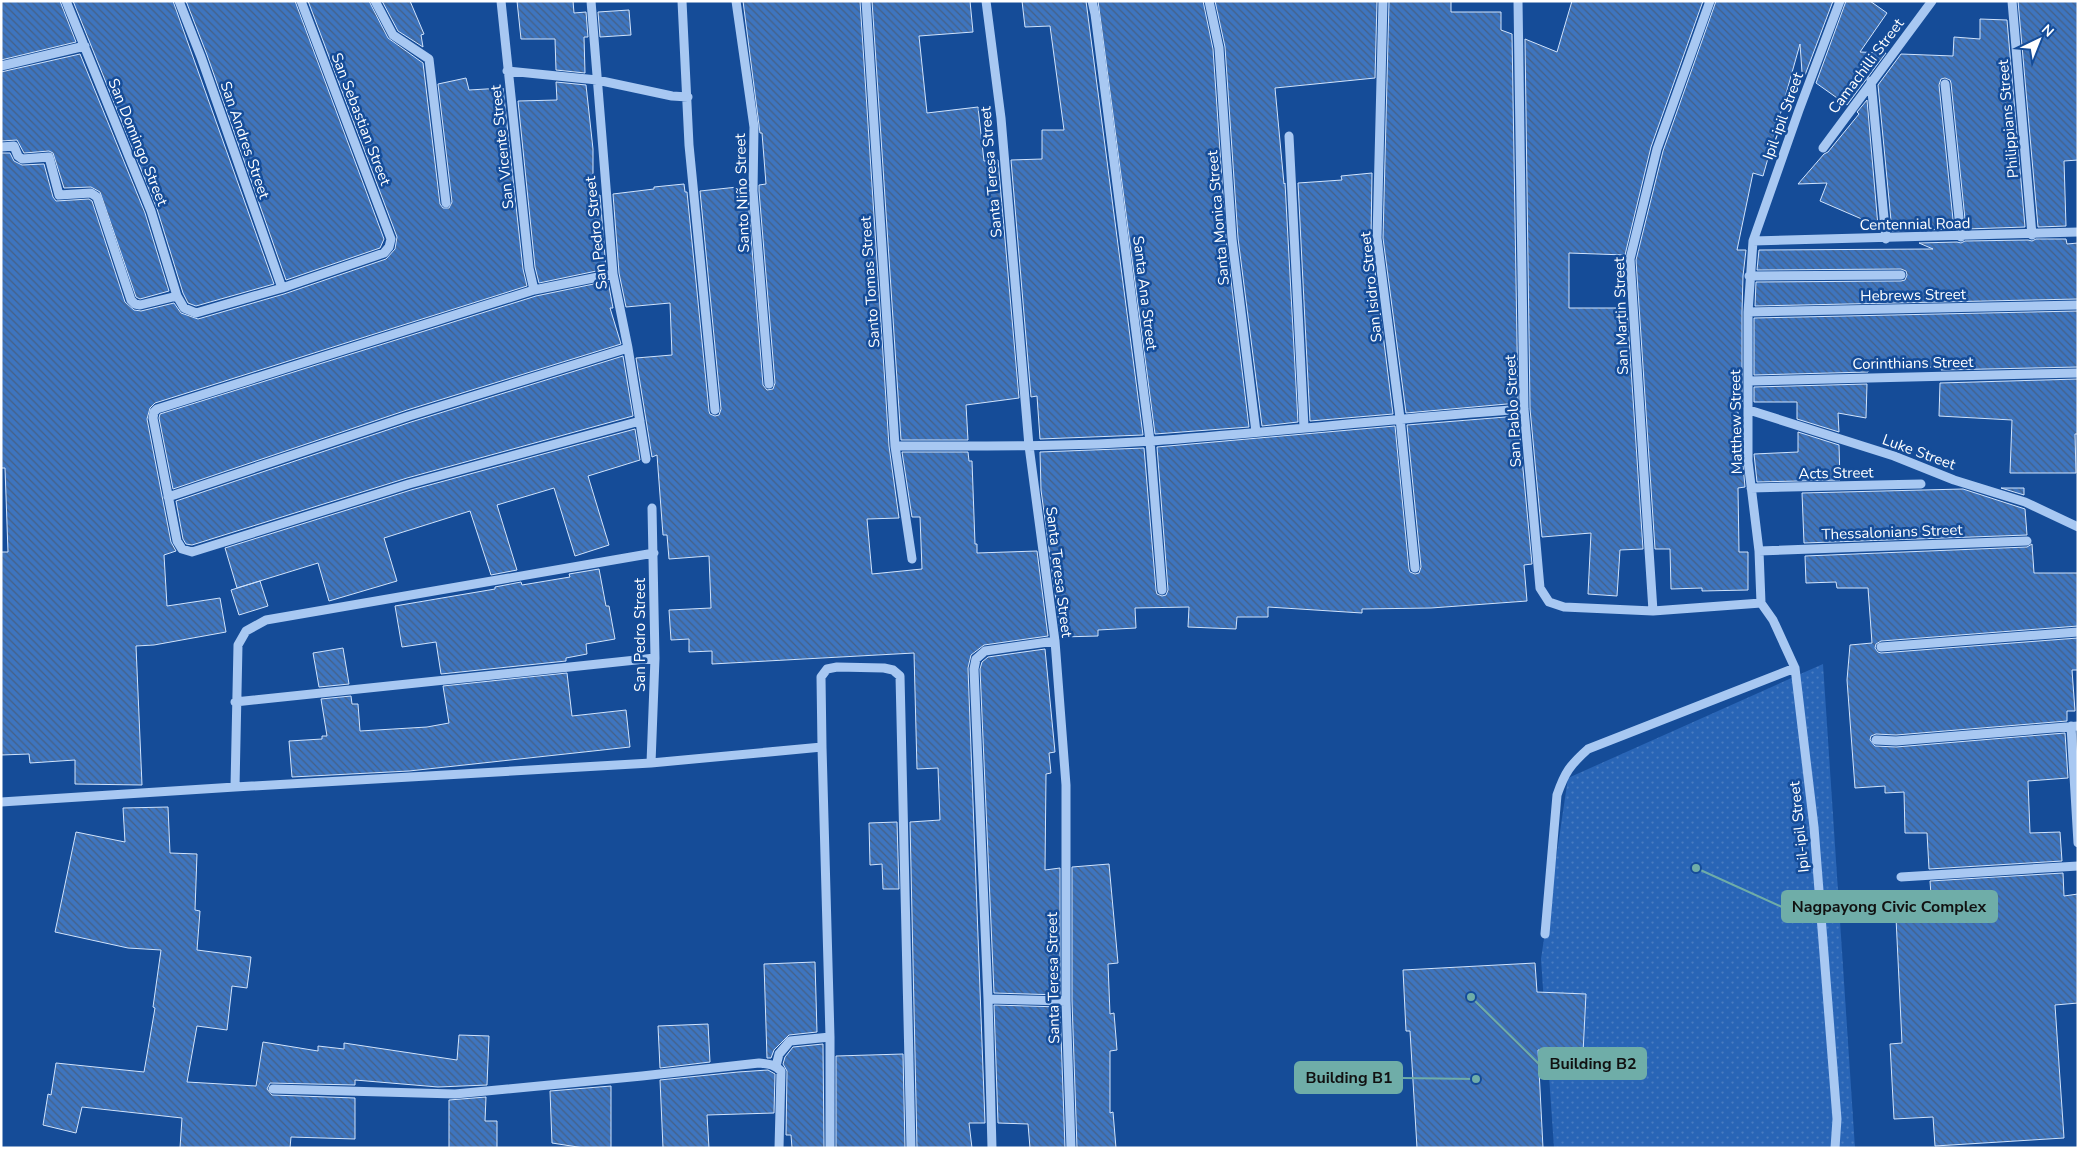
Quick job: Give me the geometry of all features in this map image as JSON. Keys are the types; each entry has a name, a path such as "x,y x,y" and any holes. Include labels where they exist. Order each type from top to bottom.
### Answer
{"street":[{"name":"San Domingo Street","path":"66,1 151,211 177,296"},
{"name":"San Andres Street","path":"179,1 201,56 282,288"},
{"name":"San Sebastian Street","path":"282,288 384,253 389,247 391,239 301,1"},
{"path":"375,1 393,35 429,59 446,203"},
{"name":"San Vicente Street","path":"501,1 529,268 534,290"},
{"name":"San Pedro Street","path":"591,1 613,274 628,348 646,459"},
{"path":"682,1 689,145 715,410"},
{"name":"Santo Niño Street","path":"736,1 754,127 753,191 769,384"},
{"name":"Santo Tomas Street","path":"866,1 895,446 912,559"},
{"name":"Santa Teresa Street","path":"986,1 1001,118 1029,446 1055,641 1066,785 1066,1001 1071,1148"},
{"name":"Santa Ana Street","path":"1092,1 1150,441 1162,590"},
{"name":"Santa Monica Street","path":"1209,1 1220,48 1232,239 1256,432"},
{"name":"San Isidro Street","path":"1383,1 1377,238 1400,418 1415,568"},
{"name":"San Pablo Street","path":"1518,1 1524,409 1540,588 1549,602 1564,607 1653,611 1761,603"},
{"name":"San Martin Street","path":"1653,611 1630,259 1657,149 1710,1"},
{"name":"Ipil-ipil Street","path":"1753,241 1798,110 1840,1"},
{"name":"Camachilli Street","path":"1823,148 1932,1"},
{"name":"Philippians Street","path":"2012,1 2032,235"},
{"path":"1,66 85,46"},
{"path":"507,71 597,80 672,96 688,97"},
{"path":"1871,81 1886,239"},
{"path":"1945,84 1961,237"},
{"path":"1290,136 1304,427"},
{"path":"1,147 14,146 18,156 22,159 48,157 59,195 90,194 97,197 131,300 135,304 140,305 177,296 184,308 196,313 282,288"},
{"name":"Centennial Road","path":"1753,241 1961,237 2078,232"},
{"name":"Matthew Street","path":"1753,241 1749,276 1748,312 1748,461 1759,551 1761,603"},
{"path":"613,274 534,290 158,409 154,412 153,418 177,541 182,548 192,552 409,484 640,421"},
{"path":"1749,276 1900,275"},
{"name":"Hebrews Street","path":"1748,312 2078,305"},
{"path":"168,497 408,416 628,348"},
{"name":"Corinthians Street","path":"1749,381 2078,372"},
{"path":"895,446 1029,446 1150,441 1400,418 1524,409"},
{"name":"Luke Street","path":"1749,410 1894,456 1954,480 2024,502 2078,527"},
{"name":"Acts Street","path":"1751,488 1921,484"},
{"name":"San Pedro Street","path":"652,508 655,658 652,763"},
{"name":"Thessalonians Street","path":"1759,551 2027,541"},
{"path":"234,787 238,645 246,631 266,620 654,553"},
{"name":"Ipil-ipil Street","path":"1761,603 1774,620 1795,668 1814,827 1837,1119 1835,1148"},
{"path":"1881,647 2078,632"},
{"path":"992,1148 988,999 974,669 976,659 985,651 1055,641"},
{"path":"236,702 655,658"},
{"path":"830,1148 830,1037 821,677 827,669 836,667 884,668 893,670 900,676 911,1148"},
{"path":"1544,934 1557,795 1563,776 1573,762 1588,749 1795,668"},
{"path":"1876,740 1896,741 2074,726 2078,842"},
{"path":"1,802 652,763 822,748"},
{"path":"1901,877 2078,866"},
{"path":"988,999 1066,1001"},
{"path":"776,1066 779,1054 790,1041 830,1037"},
{"path":"273,1089 455,1094 759,1063 776,1066 781,1071 779,1148"}],"shaded area":[{"path":"1823,664 1855,1148 1554,1148 1541,959 1568,778"}],"building":[{"path":"1,1 60,1 76,42 1,60"},
{"path":"73,1 173,1 274,284 196,306 188,303 183,293 157,209"},
{"path":"186,1 295,1 384,239 380,248 286,280 207,55"},
{"path":"308,1 369,1 388,38 423,63 440,204 443,208 449,208 452,202 438,84 466,78 469,90 503,88 523,269 527,286 155,403 150,408 147,419 171,542 176,551 164,555 167,606 220,598 226,632 154,645 136,646 142,785 75,784 75,760 30,763 29,754 1,755 1,552 8,552 5,468 1,468 1,153 10,153 14,161 22,165 44,164 53,197 56,201 89,199 92,201 125,302 134,310 141,311 174,303 181,313 198,319 284,294 386,259 395,249 397,237"},
{"path":"382,1 410,1 424,34 421,35 423,47 398,31"},
{"path":"517,1 573,1 574,13 586,12 588,37 584,37 585,73 556,70 555,39 521,39"},
{"path":"743,1 860,1 889,446 899,518 867,519 872,574 922,569 920,517 912,517 902,452 968,452 969,461 972,461 975,544 977,544 977,553 1037,551 1048,636 984,645 971,655 968,668 985,1123 969,1123 972,1148 917,1148 910,822 940,820 938,768 917,769 914,653 712,664 712,651 689,652 689,639 671,640 669,610 711,608 709,556 669,559 667,535 663,535 657,455 652,457 636,358 672,355 670,303 626,307 619,273 613,194 684,184 685,192 687,192 709,411 710,414 715,416 719,415 721,409 700,191 747,186 763,385 767,390 773,389 775,383 759,191 759,185 766,184 762,133 760,133"},
{"path":"872,1 970,1 973,32 919,36 927,113 978,107 984,161 998,160 1019,398 966,405 968,440 901,440"},
{"path":"1022,1 1086,1 1143,435 1040,439 1037,396 1031,397 1011,160 1042,159 1042,130 1064,130 1050,26 1025,27"},
{"path":"1098,1 1203,1 1213,49 1226,239 1249,427 1155,434"},
{"path":"1215,1 1377,1 1375,78 1275,88 1285,183 1298,422 1262,426 1238,238 1225,47"},
{"path":"1389,1 1451,1 1451,12 1501,12 1501,30 1512,34 1518,403 1406,413 1383,238"},
{"path":"1572,1 1703,1 1651,147 1625,255 1569,253 1569,308 1627,308 1643,549 1620,550 1617,596 1588,594 1591,533 1542,537 1530,409 1525,39 1557,52"},
{"path":"1716,1 1833,1 1805,75 1802,72 1800,44 1763,176 1753,173 1737,250 1746,250 1742,312 1742,402 1737,402 1745,487 1738,488 1739,552 1748,552 1748,590 1702,591 1702,588 1671,589 1670,549 1655,549 1636,260 1663,151"},
{"path":"1846,1 1870,1 1887,13 1860,52 1886,53 1847,105 1816,83"},
{"path":"2018,1 2078,1 2078,160 2064,161 2066,226 2038,227"},
{"path":"629,10 631,35 600,37 598,12"},
{"path":"1980,19 2007,20 2025,227 1966,229 1951,83 1950,80 1945,78 1941,79 1939,85 1954,229 1892,231 1878,85 1901,54 1953,56 1954,37 1980,39"},
{"path":"80,54 145,213 169,291 140,299 136,297 100,192 91,187 64,188 53,153 49,151 24,153 17,140 1,141 1,72"},
{"path":"556,82 586,85 593,149 593,196 600,195 606,269 539,283 535,267 518,101 557,100"},
{"path":"1867,100 1878,226 1820,201 1827,183 1798,184 1824,154 1828,152 1859,114 1857,112"},
{"path":"1372,173 1371,239 1393,414 1310,421 1298,183 1342,180 1341,176"},
{"path":"2036,239 2066,239 2067,244 2078,243 2078,299 1755,306 1756,282 1901,281 1905,280 1907,275 1906,271 1901,269 1757,270 1759,250 1933,249 1919,243 2032,241"},
{"path":"608,281 613,308 610,308 621,344 407,410 173,489 159,418 160,414 536,296"},
{"path":"2078,311 2078,367 1941,370 1941,367 1925,367 1925,364 1868,366 1868,372 1754,375 1754,318"},
{"path":"623,356 633,416 407,478 192,545 186,544 183,539 176,501 411,422"},
{"path":"2078,379 2078,434 2075,434 2076,473 2010,473 2012,420 1939,416 1940,383"},
{"path":"1867,384 1866,418 1838,413 1839,432 1797,419 1797,402 1754,402 1754,387"},
{"path":"1518,416 1532,564 1524,565 1527,601 1431,608 1362,609 1362,613 1268,607 1268,617 1237,617 1236,629 1188,627 1189,607 1135,608 1136,628 1098,630 1098,636 1061,637 1041,490 1040,452 1144,448 1156,590 1157,594 1162,596 1166,595 1168,590 1157,447 1395,426 1409,569 1410,572 1415,574 1419,573 1421,567 1407,425"},
{"path":"635,429 640,460 588,476 609,545 575,556 554,488 497,505 517,570 491,575 470,511 384,538 397,581 329,601 318,563 237,588 225,548 411,490"},
{"path":"1798,432 1839,445 1840,480 1757,482 1754,454 1798,452"},
{"path":"2001,488 2024,488 2024,495"},
{"path":"1963,489 2025,509 2027,535 1804,543 1802,493"},
{"path":"2032,544 2034,573 2078,573 2078,626 1881,641 1876,644 1875,648 1881,653 2078,638 2078,670 2072,670 2075,711 2067,711 2067,721 1896,735 1876,734 1871,736 1870,740 1875,746 1896,747 2065,733 2068,778 2028,781 2030,833 2060,832 2062,861 1929,869 1927,833 1905,833 1904,792 1885,793 1885,786 1855,788 1847,680 1850,645 1872,643 1868,588 1837,588 1836,582 1806,583 1805,556 2027,547"},
{"path":"599,569 606,606 609,606 615,639 586,644 587,654 566,658 566,661 441,674 436,642 402,647 395,606 495,589 495,587 521,582 522,585 570,577 569,574"},
{"path":"260,581 268,606 239,615 231,590"},
{"path":"343,648 349,684 319,687 313,653"},
{"path":"1045,649 1055,752 1049,753 1051,773 1046,774 1045,870 1060,868 1060,995 994,993 980,669 982,662 988,657"},
{"path":"567,673 572,716 626,710 630,747 409,771 292,777 289,741 322,739 322,736 327,736 321,699 351,696 352,704 358,704 360,731 427,727 449,723 443,686"},
{"path":"168,807 170,853 197,854 195,910 200,911 197,950 251,957 247,988 232,986 227,1030 197,1026 187,1082 256,1086 263,1042 318,1051 318,1046 344,1049 344,1043 457,1060 459,1035 489,1036 487,1085 438,1087 355,1080 355,1085 270,1083 267,1089 272,1095 355,1098 355,1139 291,1137 290,1148 180,1148 182,1118 82,1107 76,1133 43,1125 48,1094 51,1095 56,1063 144,1072 155,1008 153,1007 161,950 128,948 55,932 76,832 125,842 123,808"},
{"path":"897,822 899,889 883,889 882,864 870,865 869,823"},
{"path":"1109,864 1118,963 1108,964 1110,1014 1114,1013 1117,1050 1110,1051 1110,1113 1113,1112 1116,1148 1077,1148 1072,1001 1072,867"},
{"path":"2063,873 2064,896 2078,894 2078,1003 2055,1005 2064,1138 1935,1146 1933,1117 1894,1119 1890,1044 1902,1043 1895,897 1931,895 1930,881"},
{"path":"815,962 817,1032 789,1035 774,1050 771,1058 767,1058 764,964"},
{"path":"1535,963 1537,992 1586,994 1583,1053 1538,1050 1543,1148 1417,1148 1410,1031 1406,1031 1403,970"},
{"path":"994,1005 1060,1007 1065,1148 1030,1148 1028,1124 998,1123"},
{"path":"708,1024 710,1062 660,1068 658,1026"},
{"path":"823,1044 824,1148 792,1148 791,1135 786,1135 787,1071 783,1064 785,1057 793,1047"},
{"path":"903,1054 905,1148 836,1148 836,1056"},
{"path":"768,1070 775,1074 774,1113 707,1115 709,1148 663,1148 660,1080"},
{"path":"611,1086 611,1148 584,1148 552,1143 550,1091"},
{"path":"486,1097 485,1121 497,1121 497,1148 449,1148 449,1100"}],"place":[{"name":"Nagpayong Civic Complex","path":"1696,868"},
{"name":"Building B2","path":"1471,997"},
{"name":"Building B1","path":"1476,1079"}]}
